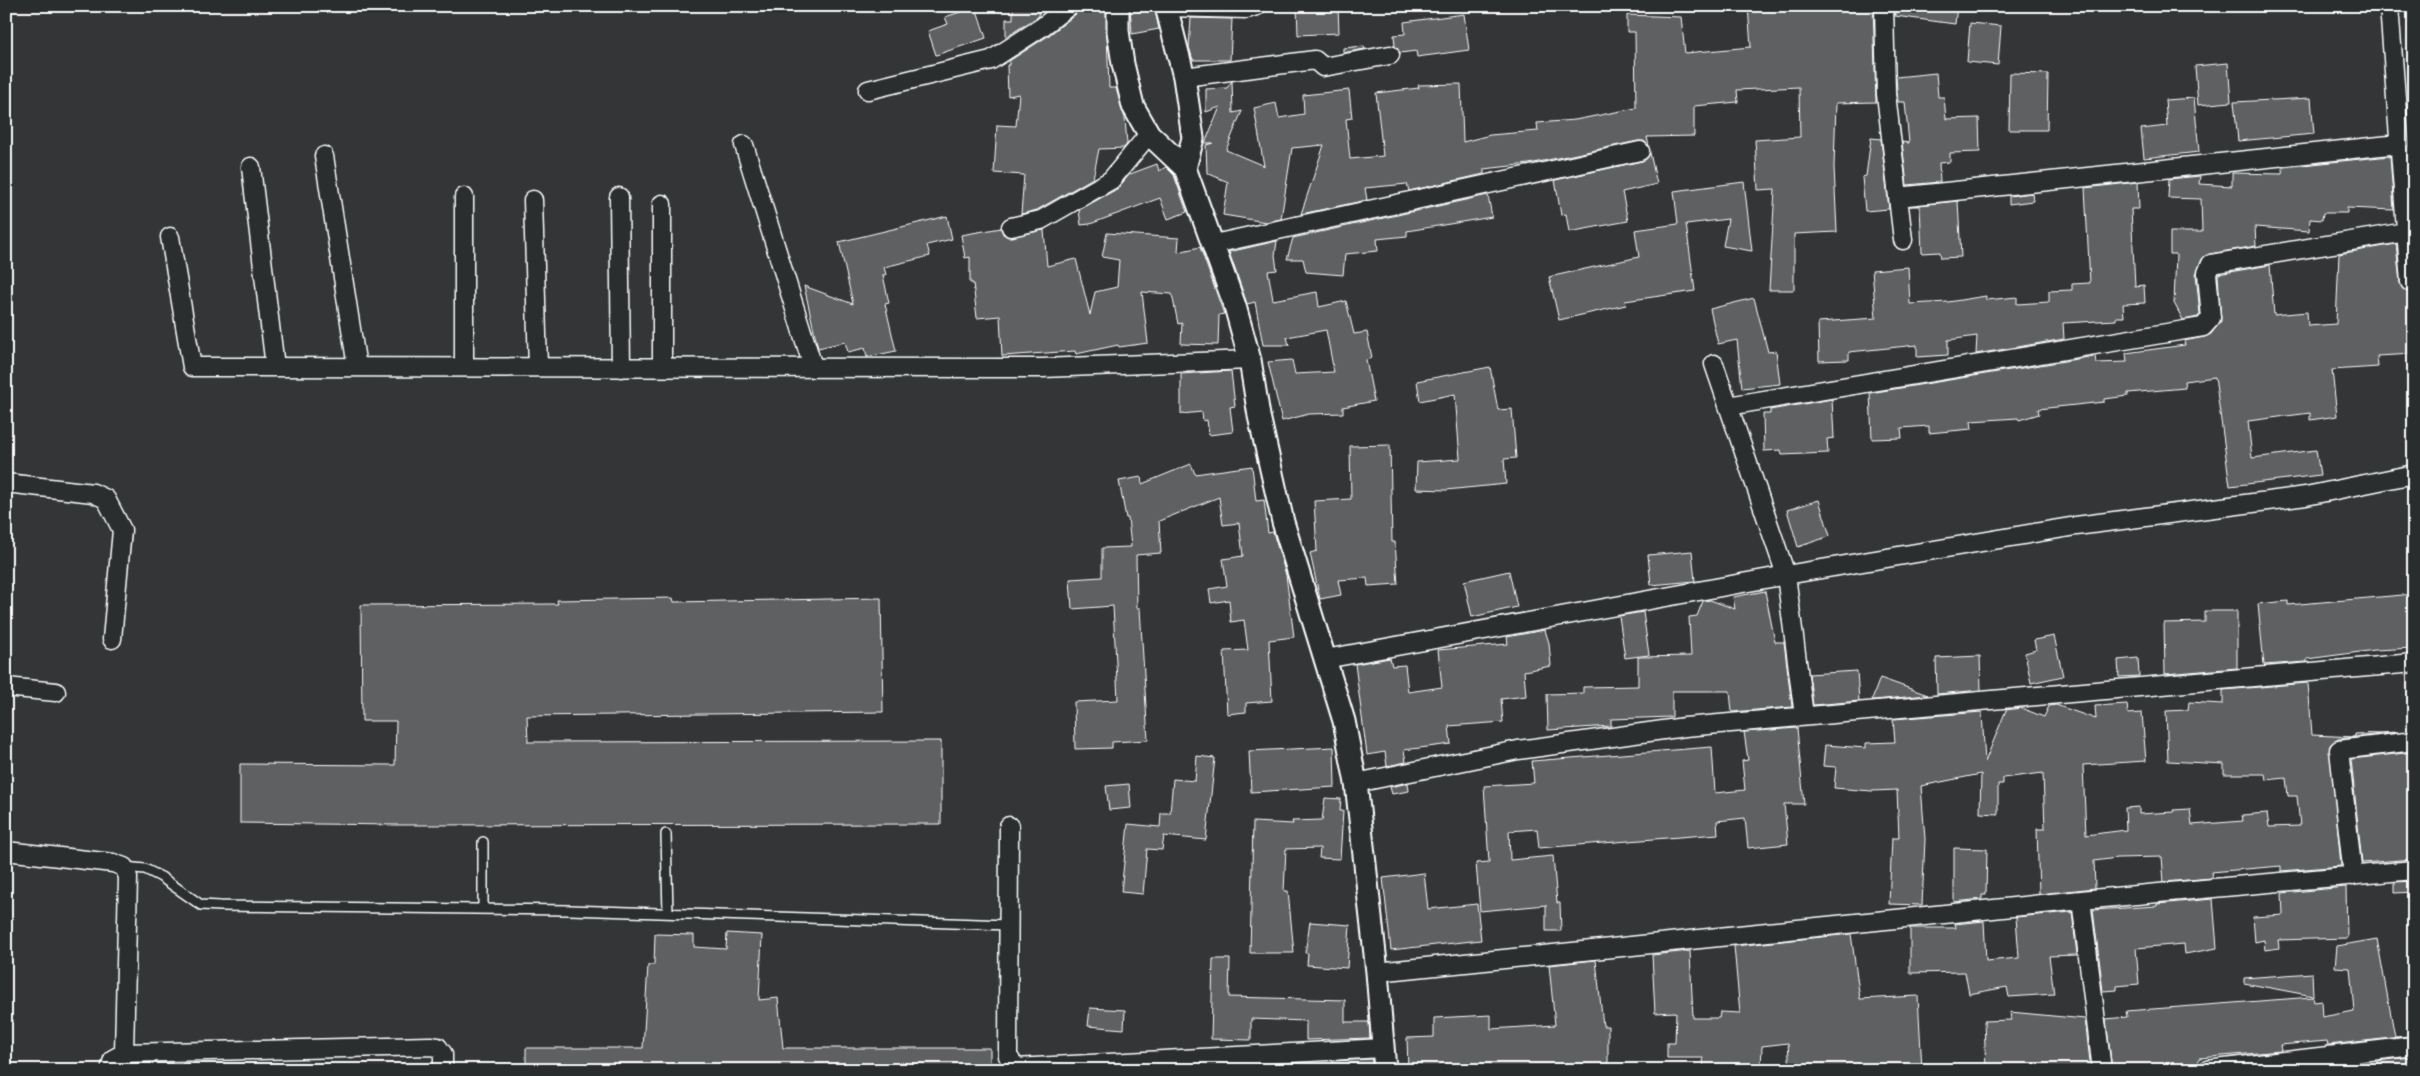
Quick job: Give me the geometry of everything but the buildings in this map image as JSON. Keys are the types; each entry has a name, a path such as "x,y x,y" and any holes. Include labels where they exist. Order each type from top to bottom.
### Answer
{"street":[{"path":"868,90 991,60 1042,27 1069,6"},
{"path":"1118,6 1118,31 1123,64 1133,106 1149,134 1185,168 1214,244 1250,360 1283,522 1344,721 1356,783 1377,972 1385,1070"},
{"path":"1185,168 1193,138 1184,77 1167,7 1247,9 1257,6"},
{"path":"1884,6 1886,94 1903,240"},
{"path":"2389,6 2410,282"},
{"path":"1184,77 1315,60 1323,67 1390,55"},
{"path":"1011,227 1041,220 1111,180 1149,134"},
{"path":"1898,197 2399,144"},
{"path":"744,145 813,367"},
{"path":"1214,244 1640,151"},
{"path":"324,156 357,367"},
{"path":"251,167 275,367"},
{"path":"464,197 464,367"},
{"path":"619,197 621,368"},
{"path":"533,200 538,368"},
{"path":"662,204 662,368"},
{"path":"1728,406 2203,327 2211,318 2206,273 2211,264 2406,232"},
{"path":"170,238 192,367 1042,368 1250,360"},
{"path":"1714,364 1786,576 1804,716"},
{"path":"1326,659 2076,526 2306,496 2414,474"},
{"path":"6,482 94,493 106,499 122,530 112,638"},
{"path":"1356,783 1518,750 1685,727 2414,663"},
{"path":"6,687 56,692"},
{"path":"2354,876 2340,750 2414,741"},
{"path":"1009,826 1008,1056 1016,1068 1383,1048"},
{"path":"6,851 113,863 124,867 128,876 124,1053"},
{"path":"1377,972 2081,900 2414,870"},
{"path":"2081,900 2102,1070"},
{"path":"110,1070 113,1059 124,1053 430,1046 438,1047 443,1054 443,1070"},
{"path":"2207,1070 2414,1046"}],"lane":[{"path":"666,834 668,913"},
{"path":"483,842 483,909"},
{"path":"124,867 145,869 161,877 201,905 668,913 1008,925"}]}
